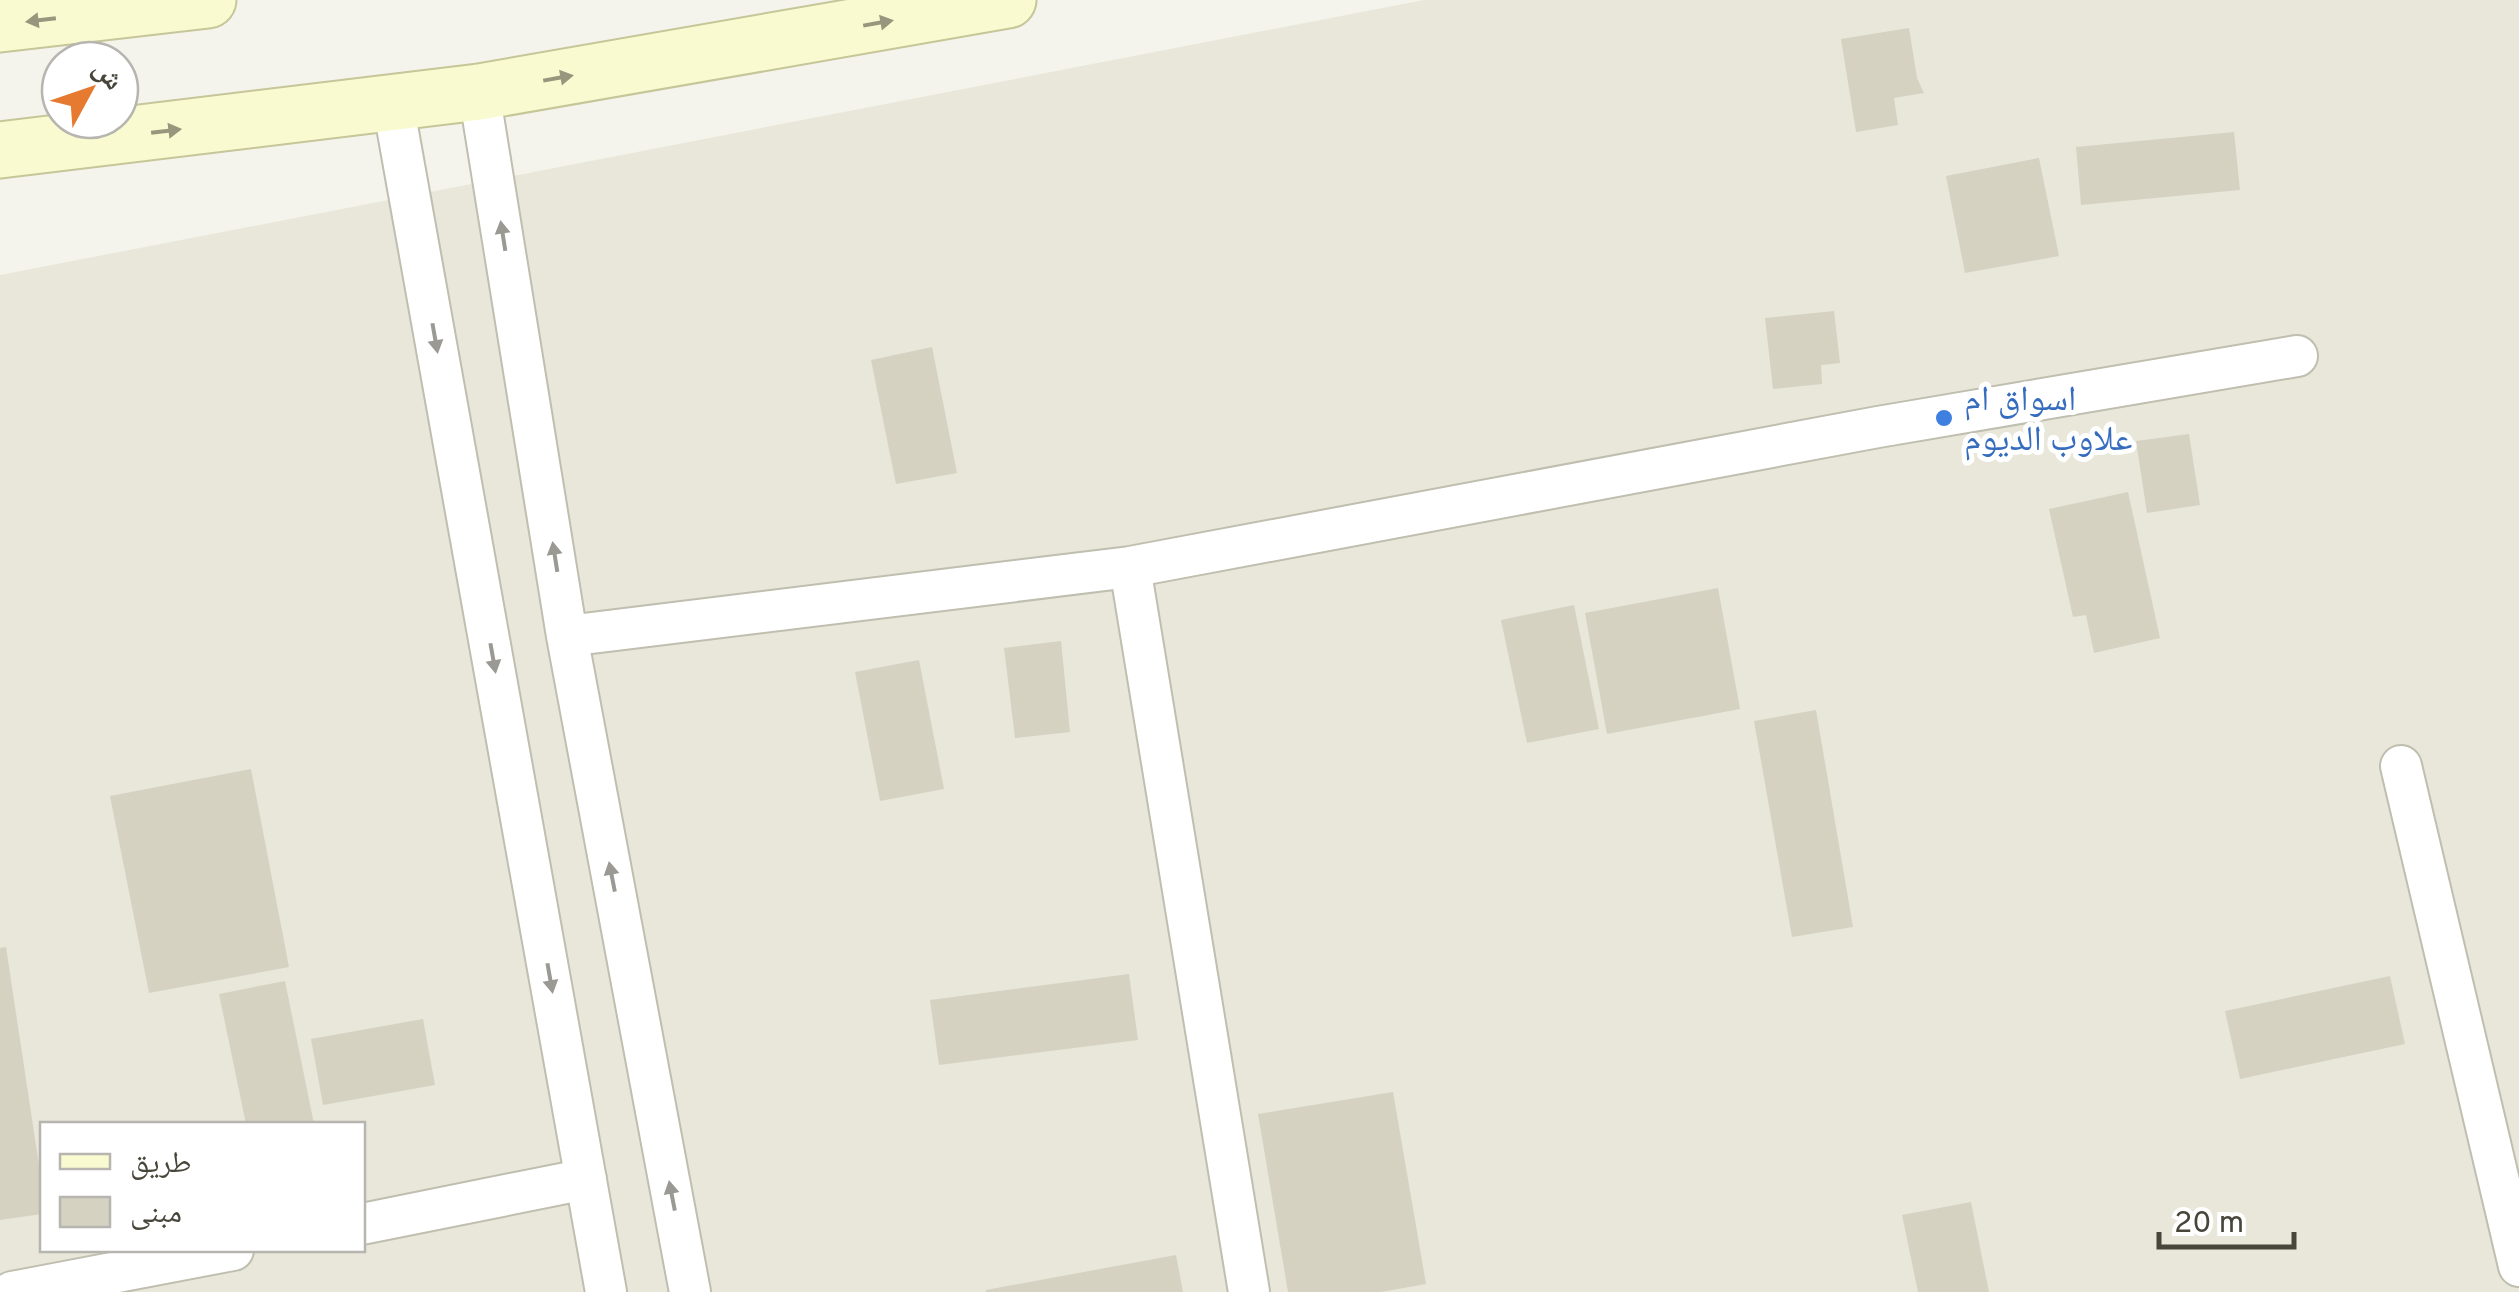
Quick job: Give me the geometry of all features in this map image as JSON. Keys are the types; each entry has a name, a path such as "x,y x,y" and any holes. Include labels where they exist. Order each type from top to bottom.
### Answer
{"main road":[{"path":"0,24 208,0"},
{"path":"0,150 479,92 1008,0"}],"street":[{"path":"479,92 568,636 690,1292"},
{"path":"393,104 606,1292"},
{"path":"568,636 1130,566 1878,427 2296,356"},
{"path":"1130,566 1249,1292"},
{"path":"2401,766 2519,1266"},
{"path":"365,1223 586,1179"},
{"path":"12,1292 222,1252"}],"shaded area":[{"path":"1424,0 2519,0 2519,1292 0,1292 0,275"}],"building":[{"path":"1909,28 1917,78 1924,93 1894,98 1898,125 1856,132 1841,39"},
{"path":"2234,132 2240,190 2081,205 2076,147"},
{"path":"2039,158 2059,256 1965,273 1946,176"},
{"path":"1834,311 1840,363 1821,365 1822,384 1773,389 1765,318"},
{"path":"932,347 957,473 896,484 871,360"},
{"path":"2189,434 2200,505 2147,513 2136,441"},
{"path":"2128,492 2160,638 2094,653 2086,615 2073,617 2049,509"},
{"path":"1718,588 1740,709 1607,734 1585,613"},
{"path":"1574,605 1599,729 1527,743 1501,620"},
{"path":"1061,641 1070,732 1015,738 1004,648"},
{"path":"919,660 944,789 880,801 855,672"},
{"path":"1816,710 1853,927 1792,937 1754,721"},
{"path":"251,769 289,967 149,993 110,796"},
{"path":"6,947 40,1172 40,1214 0,1220 0,948"},
{"path":"1129,974 1138,1040 939,1065 930,1000"},
{"path":"2390,976 2405,1044 2240,1079 2225,1011"},
{"path":"285,981 314,1122 246,1122 219,994"},
{"path":"423,1019 435,1085 323,1105 311,1039"},
{"path":"1393,1092 1426,1284 1381,1292 1288,1292 1258,1114"},
{"path":"1971,1202 1989,1292 1918,1292 1902,1215"},
{"path":"1176,1255 1183,1292 986,1292 986,1290"}],"place":[{"name":"اسواق ام علاوب الديوم","path":"1944,418"}]}
